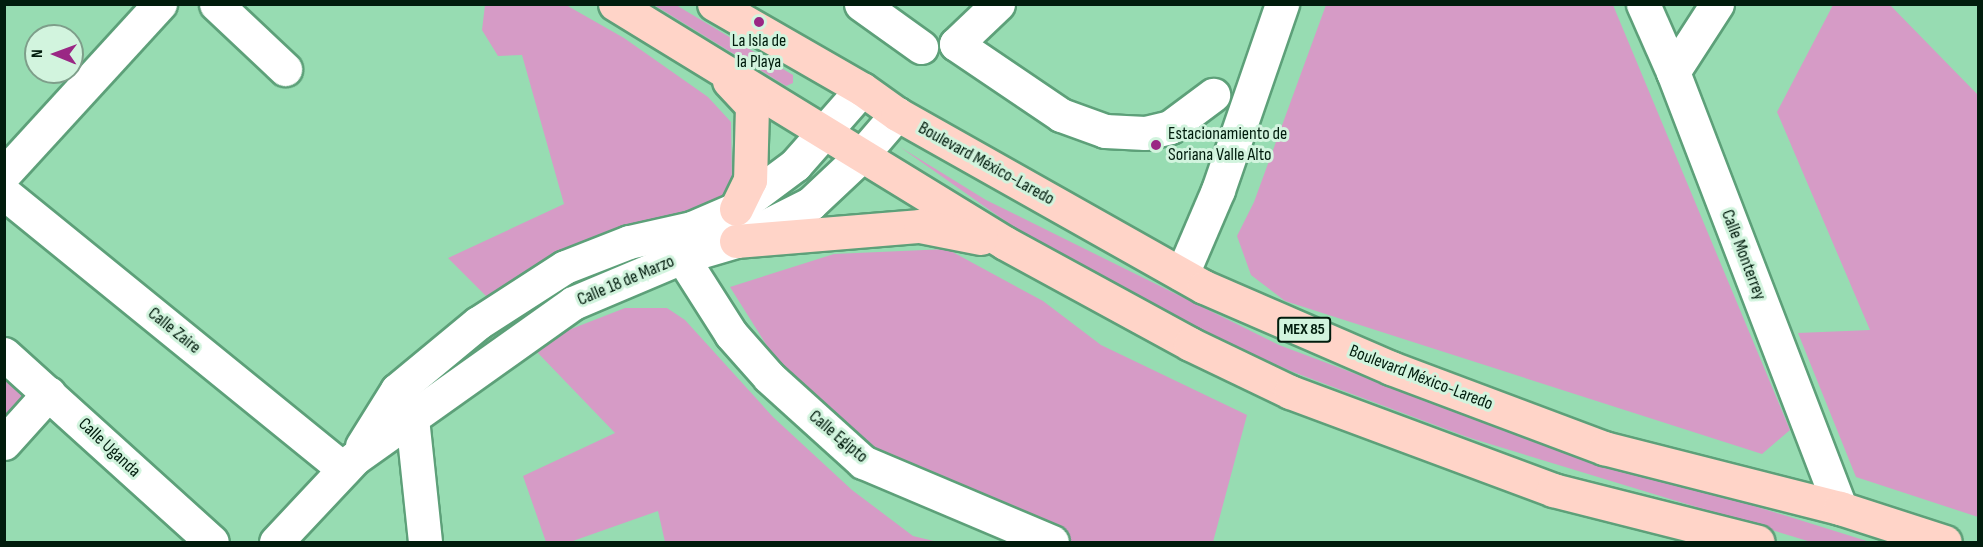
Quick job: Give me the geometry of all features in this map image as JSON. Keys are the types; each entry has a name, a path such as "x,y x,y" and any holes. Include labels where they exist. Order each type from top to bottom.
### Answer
{"main road":[{"path":"615,4 860,157 1005,243 1190,344 1290,392 1553,490 1758,543"},
{"name":"Boulevard México-Laredo","path":"714,4 862,89 897,114 1182,274 1391,368 1604,448 1840,508 1945,543"},
{"path":"717,69 752,106 750,180 736,209"},
{"path":"736,241 920,226 1005,243"}],"street":[{"path":"4,174 160,4"},
{"path":"216,4 285,69"},
{"path":"861,4 921,47"},
{"path":"998,4 956,44 1060,115 1105,131 1145,133 1180,122 1213,95"},
{"path":"1182,274 1218,190 1282,4"},
{"name":"Calle Monterrey","path":"1643,4 1673,72 1840,508"},
{"path":"1673,72 1717,4"},
{"name":"Calle 18 de Marzo","path":"276,543 478,323 565,267 629,242 692,228 736,209 795,165 826,134 862,89"},
{"name":"Calle 18 de Marzo","path":"404,404 573,303 682,257 736,241 810,204 860,157 897,114"},
{"name":"Calle Zaire","path":"4,193 349,464"},
{"name":"Calle Egipto","path":"682,257 731,334 769,377 863,462 1052,543"},
{"name":"Calle Uganda","path":"4,354 212,543"},
{"path":"5,441 49,393"},
{"path":"404,404 425,543"}],"shaded area":[{"path":"485,5 566,5 624,38 708,97 731,122 732,180 727,202 560,250 490,300 448,258 564,204 522,55 498,56 482,30"},
{"path":"654,5 676,5 793,75 793,83 786,86"},
{"path":"1326,5 1613,5 1790,430 1762,454 1285,301 1251,275 1237,236 1254,202"},
{"path":"1833,5 1890,5 1978,95 1978,517 1856,477 1798,333 1870,330 1777,112"},
{"path":"900,147 986,200 1279,345 1478,420 1870,542 1811,542 1467,437 1293,372 1208,334 1048,251"},
{"path":"947,249 1043,301 1101,345 1247,415 1213,542 1056,542 930,501 779,365 730,287 834,254"},
{"path":"625,308 667,308 685,320 773,417 852,490 913,536 938,542 665,542 658,511 570,542 546,542 523,476 615,433 537,352 566,331"},
{"path":"4,372 24,387 24,399 9,417 5,413"}],"place":[{"name":"La Isla de la Playa","path":"759,22"},
{"name":"Estacionamiento de Soriana Valle Alto","path":"1156,145"}]}
